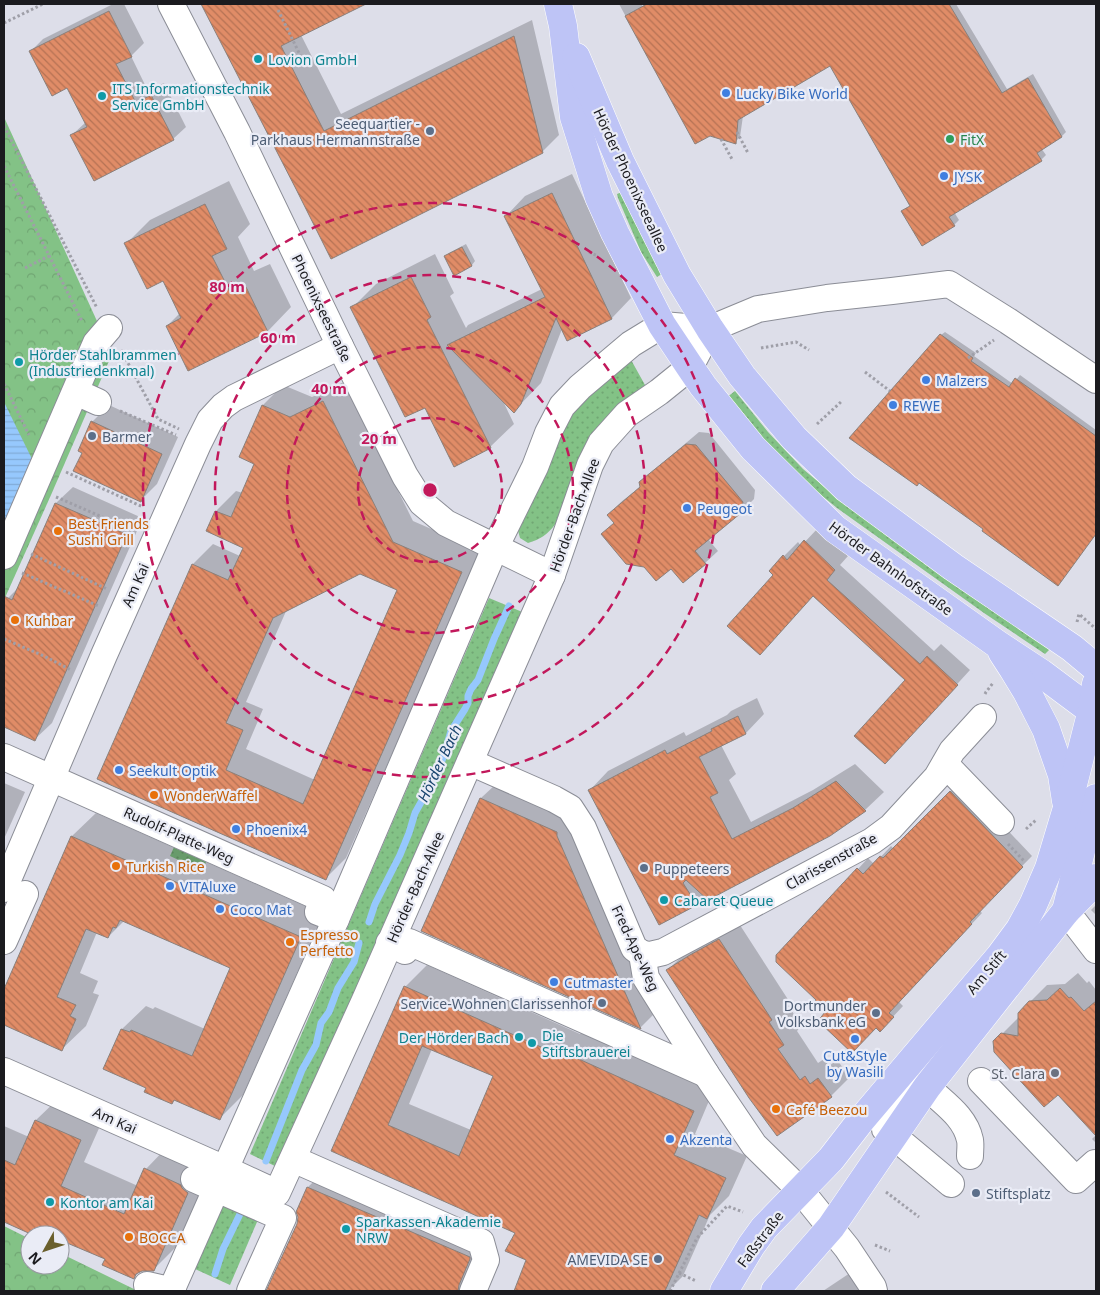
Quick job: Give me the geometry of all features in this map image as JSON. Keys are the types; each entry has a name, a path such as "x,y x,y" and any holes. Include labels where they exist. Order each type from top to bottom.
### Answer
{"main road":[{"name":"Hörder Phoenixseeallee","path":"561,15 574,117 599,197 614,233 662,325"},
{"name":"Hörder Phoenixseeallee","path":"561,15 620,161 677,275 710,329"},
{"name":"Hörder Bahnhofstraße","path":"662,325 703,386 753,448 835,529 1094,712"},
{"path":"710,329 742,376 794,438 846,488 953,567 1072,648 1096,668"},
{"path":"997,644 1013,668 1046,729 1062,775 1068,808"},
{"path":"1094,712 1096,684"},
{"name":"Am Stift","path":"801,1191 831,1159 862,1119 1000,956 1020,928 1049,868 1068,808 1094,712"},
{"name":"Am Stift","path":"1066,911 1096,798"},
{"name":"Am Stift","path":"831,1227 928,1088 1066,911 1091,886 1096,878"},
{"name":"Faßstraße","path":"724,1291 764,1228 801,1191"},
{"path":"775,1291 831,1227"}],"street":[{"name":"Phoenixseestraße","path":"171,4 237,132 405,476 422,503 446,523 552,575"},
{"path":"166,1290 212,1179 336,920 496,548 535,467 548,433 562,406 580,386 631,344 662,325 710,329 758,309 827,298 949,284 1008,320 1096,380"},
{"name":"Hörder-Bach-Allee","path":"212,1179 277,1193 552,575 590,465 600,443 627,414 659,392 690,367 710,329"},
{"path":"12,557 87,397 96,332"},
{"name":"Am Kai","path":"4,941 15,891 51,778 199,441 210,420 223,406 234,398 340,346"},
{"name":"Clarissenstraße","path":"642,954 650,955 663,952 872,840 890,828 937,777 952,750 984,704"},
{"name":"Rudolf-Platte-Weg","path":"4,757 324,899 318,912 336,920"},
{"name":"Fred-Ape-Weg","path":"470,762 554,798 570,808 583,828 634,948 642,954 646,978 706,1074 754,1145 801,1191 831,1227 855,1259 874,1291"},
{"path":"945,764 1001,822"},
{"path":"1066,911 1096,950"},
{"path":"389,943 405,950 409,942 706,1074"},
{"path":"921,1049 888,1109 885,1129 950,1184"},
{"name":"Am Kai","path":"4,1071 212,1179"},
{"path":"981,1081 1076,1180 1096,1164"},
{"path":"928,1088 959,1116 966,1127 970,1140 970,1156"},
{"path":"293,1159 481,1242 486,1260 473,1291"},
{"path":"212,1179 283,1218 250,1291"}],"path":[{"path":"4,23 43,4"},
{"path":"278,10 306,67"},
{"path":"4,126 90,295 96,332"},
{"path":"737,132 748,153"},
{"path":"721,139 734,161"},
{"path":"4,166 49,256 96,332 158,419 199,441"},
{"path":"25,268 49,256"},
{"path":"761,348 796,342 809,350"},
{"path":"865,372 890,391"},
{"path":"4,384 29,437"},
{"path":"87,397 199,441"},
{"path":"815,426 842,401"},
{"path":"53,466 137,505"},
{"path":"42,491 127,528"},
{"path":"12,557 97,585"},
{"path":"12,557 88,602"},
{"path":"1077,624 1079,614 1096,629"},
{"path":"4,639 51,660"},
{"path":"984,704 990,686"},
{"path":"884,1191 919,1217"},
{"path":"670,1291 698,1238 727,1206 743,1212"},
{"path":"876,1245 890,1250"},
{"path":"679,1273 696,1281"}],"green space":[{"path":"4,117 112,354 4,600"},
{"path":"622,192 665,272 657,277 641,252 618,198 617,194"},
{"path":"630,358 645,385 617,407 561,516 554,526 543,536 528,543 520,538 517,527 563,421"},
{"path":"735,391 768,432 803,469 828,490 886,534 1051,648 1045,654 984,613 837,508 789,469 726,398"},
{"path":"489,598 527,614 277,1167 250,1154"},
{"path":"178,838 210,853 202,871 170,856"},
{"path":"224,1200 260,1215 230,1285 195,1269"},
{"path":"4,1226 20,1234 20,1275 70,1275 70,1258 138,1291 4,1291"}],"water":[{"path":"4,402 32,459 4,523"}],"building":[{"name":"Seequartier - Parkhaus Hermannstraße","path":"201,4 366,4 281,46 324,131 514,36 543,153 331,259"},
{"path":"647,4 949,4 1002,93 1028,78 1062,137 1037,153 1042,161 949,217 955,226 922,246 901,211 910,206 830,66 738,120 736,144 710,136 695,144 625,16"},
{"name":"ITS Informationstechnik Service GmbH","path":"109,11 132,57 116,64 136,103 151,95 174,140 94,181 70,135 87,127 67,88 52,96 29,51"},
{"path":"552,193 612,319 567,341 556,318 521,404 514,413 447,345 545,297 504,216"},
{"path":"205,204 227,249 212,256 231,294 246,287 268,332 188,371 166,326 181,318 163,281 147,289 124,243"},
{"path":"462,247 472,266 454,276 444,256"},
{"path":"411,277 431,317 427,320 491,448 454,467 425,408 405,417 350,307"},
{"path":"940,334 973,358 971,361 1009,387 1015,378 1096,436 1096,534 1058,586 919,483 917,486 849,438"},
{"path":"323,401 393,542 462,572 326,880 97,779 192,564 228,580 243,548 206,531 215,511 231,517 254,464 239,457 262,405 290,417","holes":["360,574 397,590 303,804 226,770 243,730 226,723 273,618"]},
{"path":"91,421 162,454 141,502 73,471 82,453 78,451"},
{"name":"Peugeot","path":"686,444 696,445 743,502 741,513 695,551 706,564 683,583 671,569 656,581 644,567 626,564 601,534 614,523 607,515 640,487 639,482"},
{"path":"55,503 124,533 124,541 35,741 4,727 4,596 12,600"},
{"path":"804,540 835,570 827,580 920,664 927,656 958,685 885,764 854,736 905,680 813,596 760,655 727,626 773,575 769,571 783,555 787,560"},
{"path":"738,716 746,734 699,757 718,793 710,797 732,839 793,808 836,781 866,811 830,836 708,900 686,880 683,883 697,905 659,925 588,790 665,750 667,754"},
{"path":"950,791 1023,867 970,922 972,924 889,1013 894,1017 880,1032 876,1028 852,1053 818,1021 825,1012 814,1002 816,1000 776,962 776,955 857,868 863,874 880,856 883,858"},
{"path":"480,798 557,832 557,836 641,1029 421,931"},
{"path":"71,836 301,937 220,1120 174,1100 172,1104 144,1092 146,1088 103,1069 121,1029 130,1032 131,1030 192,1056 230,968 120,920 116,928 113,927 108,938 86,929 57,997 76,1005 70,1016 76,1019 62,1051 4,1025 4,989"},
{"path":"719,939 772,1020 769,1022 784,1045 778,1049 800,1080 805,1076 810,1084 818,1078 832,1097 777,1136 749,1098 666,970"},
{"path":"404,986 559,1055 561,1051 694,1111 674,1155 726,1178 707,1219 699,1215 665,1291 514,1291 526,1260 505,1251 515,1233 331,1151","holes":["422,1046 493,1076 459,1156 388,1125"]},
{"name":"St. Clara","path":"1060,988 1084,1011 1096,1001 1096,1136 1058,1095 1044,1107 994,1052 993,1041 1001,1033 1018,1036 1018,1013 1029,1001 1047,1000"},
{"name":"Kontor am Kai","path":"35,1120 81,1140 61,1186 124,1214 144,1168 181,1185 188,1193 154,1271 142,1271 136,1274 134,1279 102,1265 105,1259 70,1244 70,1225 20,1225 20,1229 4,1222 4,1160 15,1165"},
{"name":"Sparkassen-Akademie NRW","path":"307,1187 470,1257 458,1291 266,1291 297,1224 298,1217 296,1212"}],"waterway":[{"name":"Hörder Bach","path":"369,922 375,904 400,855 415,813 434,779 451,731 468,703 468,696 478,680 509,606"},
{"name":"Hörder Bach","path":"266,1161 302,1070 316,1045 321,1023 329,1012 338,988 354,962 359,943"},
{"name":"Hörder Bach","path":"215,1274 223,1249 242,1210"}],"place":[{"name":"Lovion GmbH","path":"258,59"},
{"name":"Lucky Bike World","path":"726,93"},
{"name":"ITS Informationstechnik Service GmbH","path":"102,96"},
{"name":"Seequartier - Parkhaus Hermannstraße","path":"430,131"},
{"name":"FitX","path":"950,139"},
{"name":"JYSK","path":"944,176"},
{"name":"Hörder Stahlbrammen (Industriedenkmal)","path":"19,362"},
{"name":"Malzers","path":"926,380"},
{"name":"REWE","path":"893,405"},
{"name":"Barmer","path":"92,436"},
{"name":"Peugeot","path":"687,508"},
{"name":"Best Friends Sushi Grill","path":"58,531"},
{"name":"Kuhbar","path":"15,620"},
{"name":"Seekult Optik","path":"119,770"},
{"name":"WonderWaffel","path":"154,795"},
{"name":"Phoenix4","path":"236,829"},
{"name":"Turkish Rice","path":"116,866"},
{"name":"Puppeteers","path":"644,868"},
{"name":"VITAluxe","path":"170,886"},
{"name":"Cabaret Queue","path":"664,900"},
{"name":"Coco Mat","path":"220,909"},
{"name":"Espresso Perfetto","path":"290,942"},
{"name":"Cutmaster","path":"554,982"},
{"name":"Service-Wohnen Clarissenhof","path":"602,1003"},
{"name":"Dortmunder Volksbank eG","path":"876,1013"},
{"name":"Der Hörder Bach","path":"519,1037"},
{"name":"Cut&Style by Wasili","path":"855,1039"},
{"name":"Die Stiftsbrauerei","path":"532,1043"},
{"name":"St. Clara","path":"1055,1073"},
{"name":"Café Beezou","path":"776,1109"},
{"name":"Akzenta","path":"670,1139"},
{"name":"Stiftsplatz","path":"976,1193"},
{"name":"Kontor am Kai","path":"50,1202"},
{"name":"Sparkassen-Akademie NRW","path":"346,1229"},
{"name":"BOCCA","path":"129,1237"},
{"name":"AMEVIDA SE","path":"658,1259"}]}
